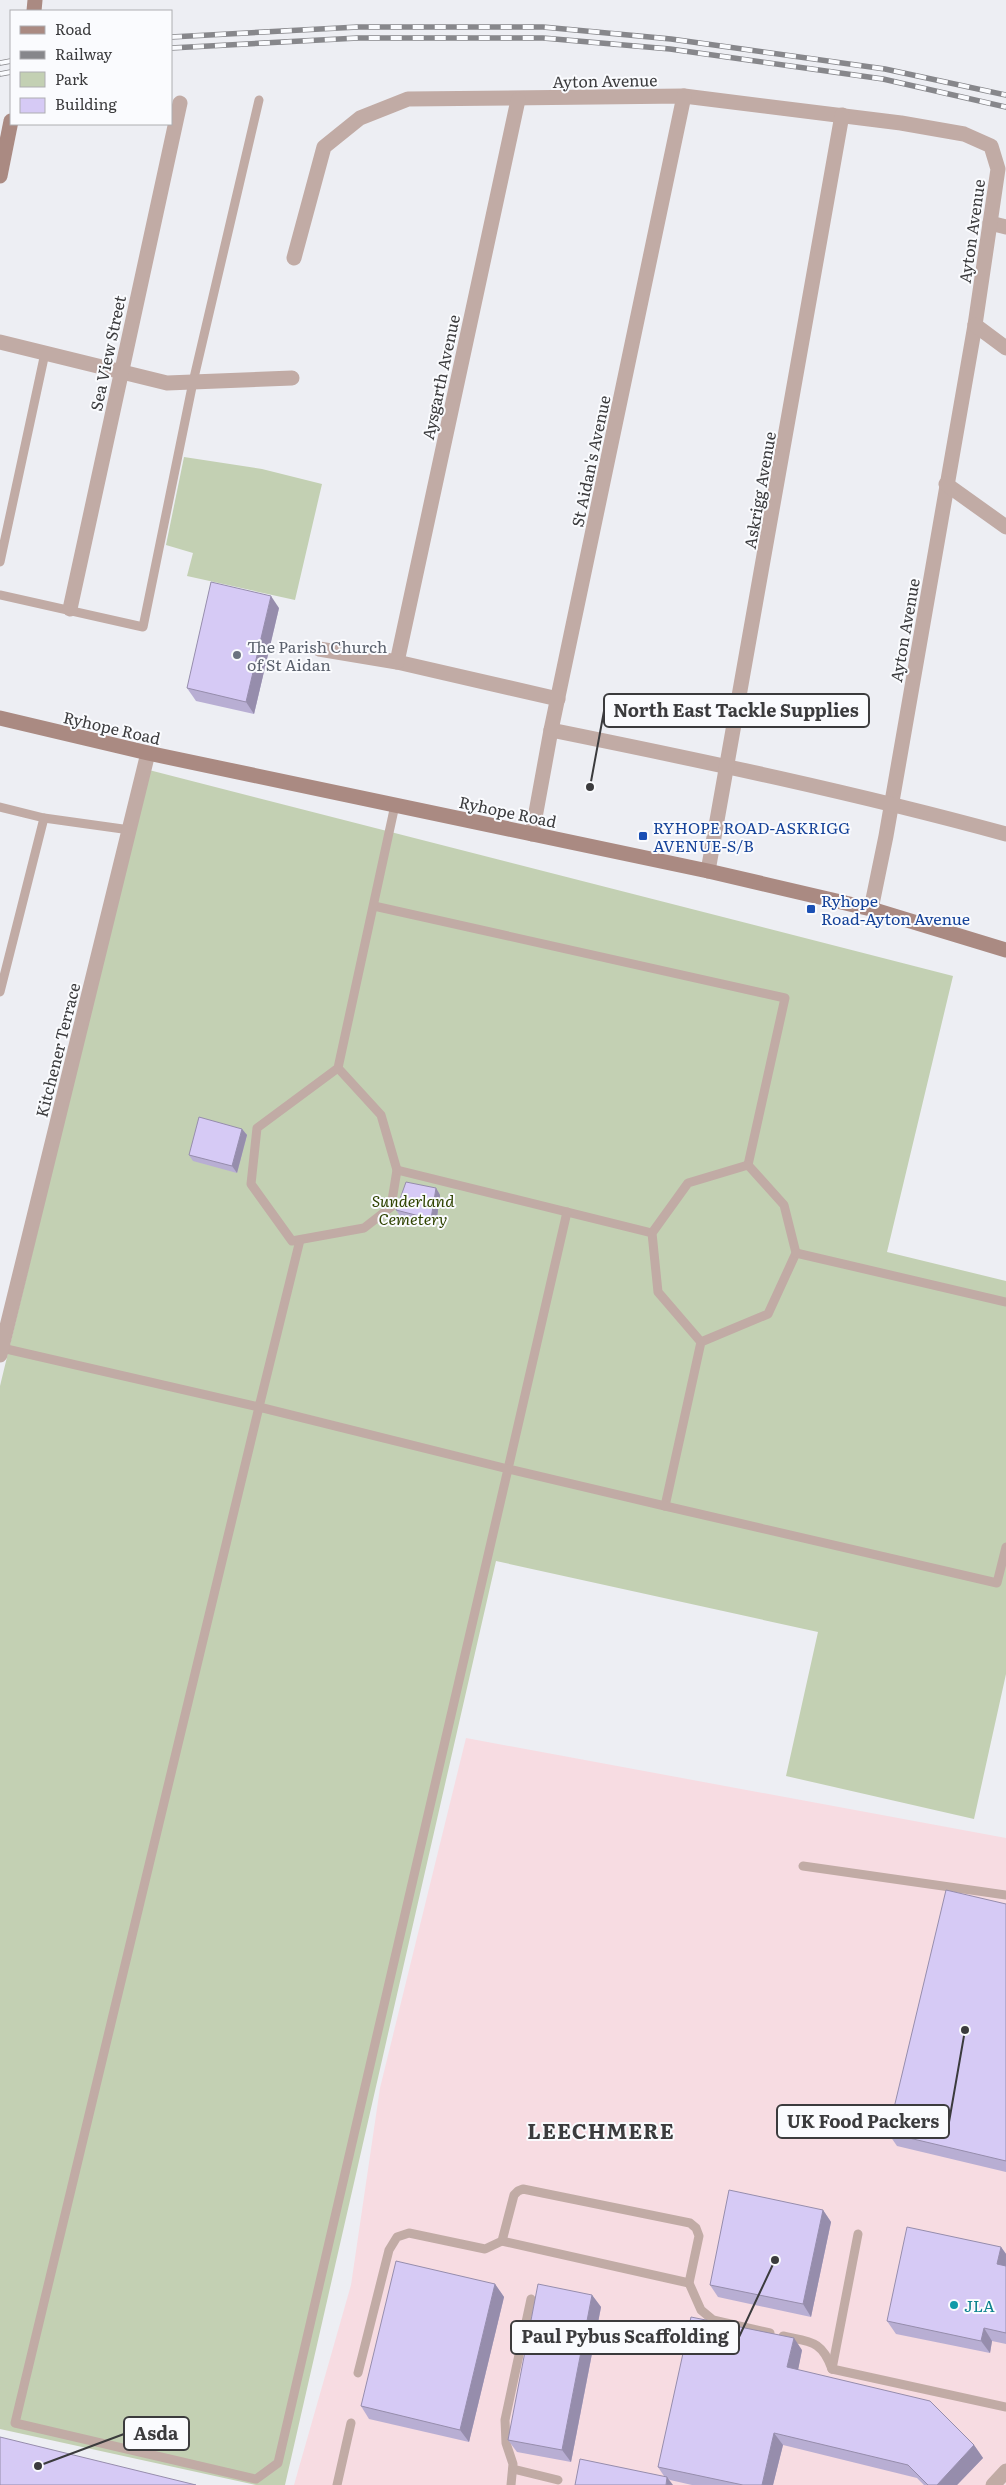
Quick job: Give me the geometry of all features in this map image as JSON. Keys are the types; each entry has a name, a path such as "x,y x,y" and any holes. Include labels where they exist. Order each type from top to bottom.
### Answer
{"main road":[{"path":"0,176 10,125"},
{"name":"Ryhope Road","path":"0,718 148,754 708,871 871,909 1006,950"}],"street":[{"name":"Ayton Avenue","path":"294,258 324,147 360,118 408,99 518,100 684,96 842,115 964,134 991,146 998,169 975,325 892,803 871,909"},
{"name":"St Aidan's Avenue","path":"532,834 551,730 684,96"},
{"name":"Aysgarth Avenue","path":"397,662 518,100"},
{"name":"Sea View Street","path":"172,119 175,104"},
{"name":"Askrigg Avenue","path":"708,871 842,115"},
{"name":"Sea View Street","path":"70,610 121,372 171,125"},
{"path":"990,223 1006,227"},
{"path":"975,325 1006,348"},
{"path":"0,342 167,383 292,378"},
{"path":"946,484 1006,527"},
{"path":"319,649 397,662 558,700"},
{"path":"551,730 728,765 892,803 1006,834"},
{"name":"Kitchener Terrace","path":"1,1350 148,754"},
{"path":"993,2485 1006,2471"}],"lane":[{"path":"0,595 142,627 193,382 259,100"},
{"path":"0,562 45,353"},
{"path":"338,1068 381,1115 397,1170 392,1207 364,1228 292,1241 251,1184 257,1128 338,1068 395,805"},
{"path":"0,807 44,818 130,830"},
{"path":"0,992 44,818"},
{"path":"374,906 785,998 748,1165"},
{"path":"701,1342 658,1292 652,1234 688,1183 748,1165"},
{"path":"701,1342 768,1314 796,1253 784,1205 748,1165"},
{"path":"397,1170 652,1234"},
{"path":"300,1240 15,2423 256,2479 278,2464 567,1212"},
{"path":"796,1253 1006,1302"},
{"path":"665,1506 701,1342"},
{"path":"1,1350 259,1407 508,1469 997,1583 1006,1547"},
{"path":"803,1866 1006,1895"},
{"path":"502,2241 514,2195 518,2190 523,2189 690,2223 696,2228 699,2236 689,2283 701,2310 713,2320 816,2344 826,2352 832,2369"},
{"path":"358,2373 389,2250 397,2237 409,2232 486,2249 502,2241 689,2283"},
{"path":"832,2369 858,2234"},
{"path":"511,2485 513,2464 506,2443 505,2420 531,2299"},
{"path":"832,2369 1006,2407"},
{"path":"337,2485 351,2423"},
{"path":"513,2469 558,2480"}],"shaded area":[{"path":"466,1738 1006,1838 1006,2485 294,2485 351,2285 380,2088"}],"green space":[{"path":"184,457 262,469 322,484 295,600 187,576 193,553 166,545"},
{"name":"Sunderland Cemetery","path":"149,770 953,976 887,1252 1006,1281 1006,1674 974,1819 786,1776 818,1632 496,1561 285,2485 256,2485 0,2429 0,1386"}],"building":[{"name":"The Parish Church of St Aidan","path":"211,582 271,596 246,702 187,688"},
{"path":"199,1117 242,1129 232,1166 189,1155"},
{"path":"406,1182 436,1188 431,1219 396,1210"},
{"path":"946,1890 1006,1904 1006,2161 888,2133"},
{"path":"729,2190 823,2210 803,2304 710,2285"},
{"name":"JLA","path":"907,2227 1001,2247 997,2264 1006,2266 1006,2333 984,2328 981,2341 887,2321"},
{"path":"396,2261 495,2284 460,2430 361,2406"},
{"path":"538,2284 592,2295 562,2450 508,2440"},
{"path":"691,2317 794,2338 787,2367 930,2401 974,2445 937,2485 928,2485 908,2465 774,2433 762,2485 743,2485 658,2467"},
{"path":"0,2437 196,2485 0,2485"},
{"path":"580,2459 667,2477 666,2485 575,2485"}],"railway":[{"path":"172,37 358,27 543,27 671,39 885,69 1006,95"},
{"path":"172,48 358,38 543,38 670,49 883,79 1006,107"},
{"path":"0,63 10,61"},
{"path":"0,74 10,72"}],"place":[{"name":"The Parish Church of St Aidan","path":"237,655"},
{"name":"North East Tackle Supplies","path":"590,787"},
{"name":"RYHOPE ROAD-ASKRIGG AVENUE-S/B","path":"643,836"},
{"name":"Ryhope Road-Ayton Avenue","path":"811,909"},
{"name":"UK Food Packers","path":"965,2030"},
{"name":"Paul Pybus Scaffolding","path":"775,2260"},
{"name":"JLA","path":"954,2305"},
{"name":"Asda","path":"38,2466"}],"district":[{"name":"LEECHMERE","path":"601,2129"}]}
